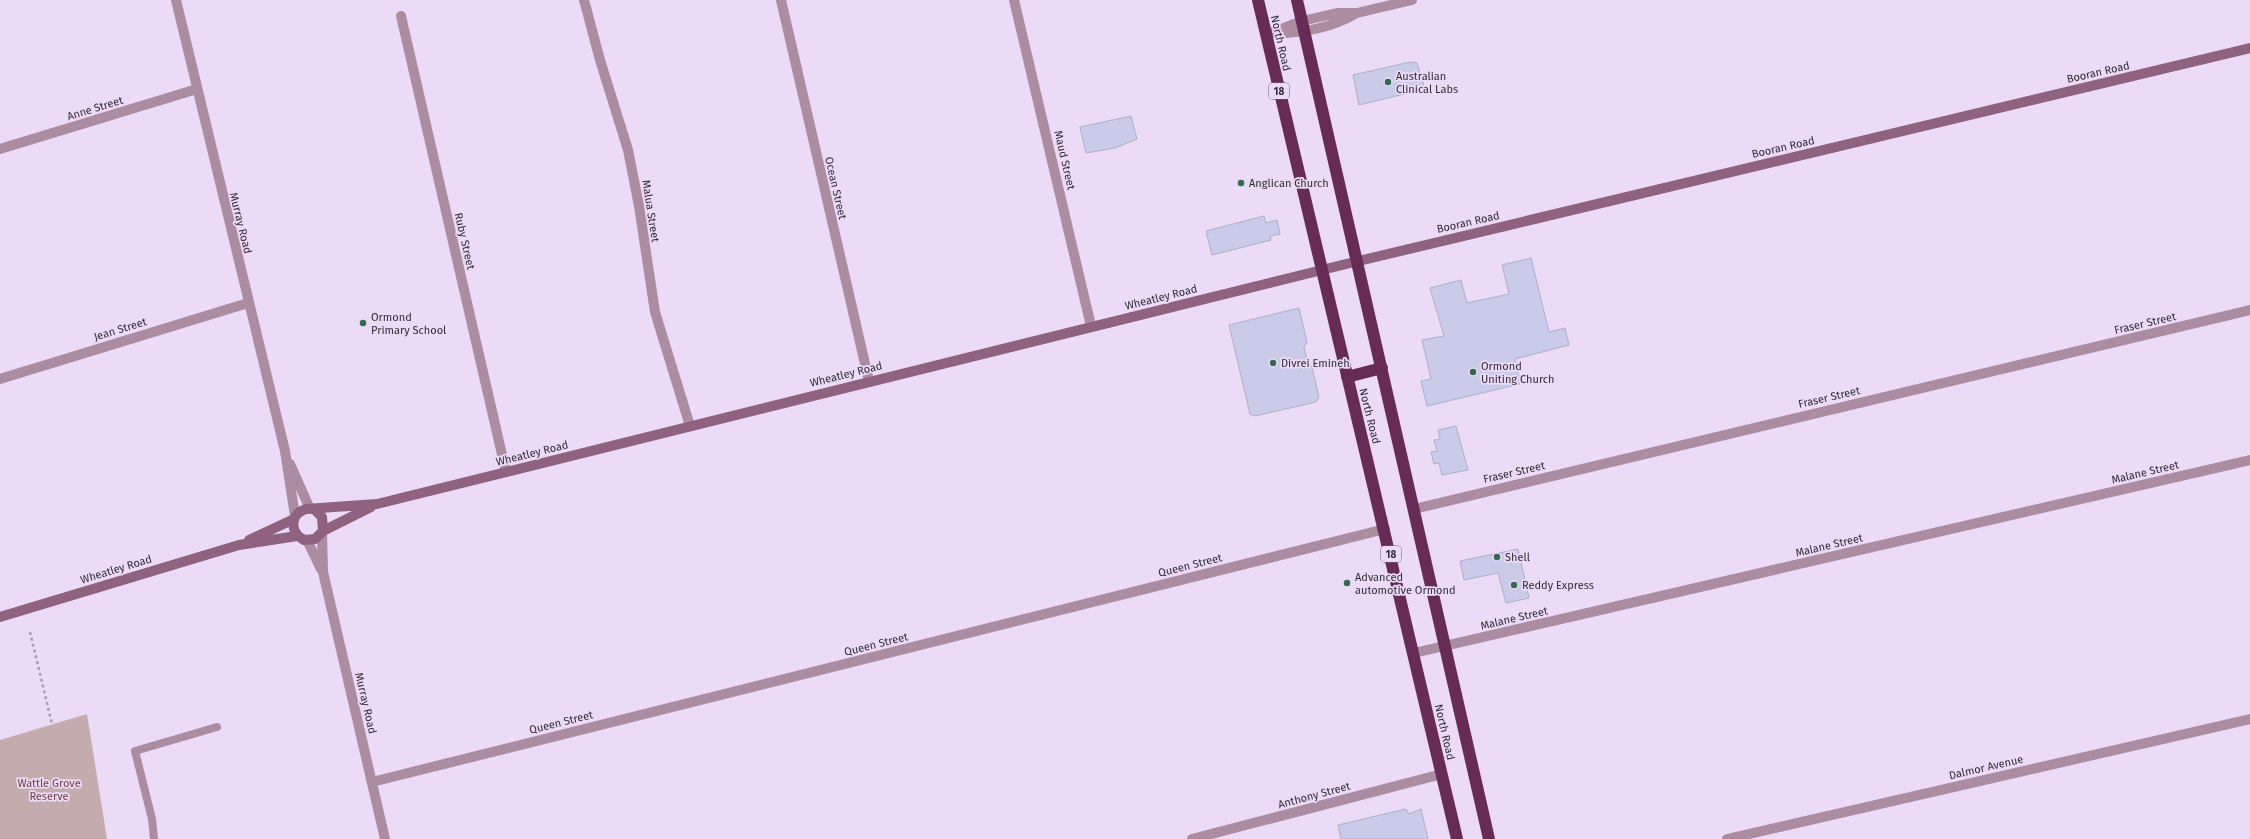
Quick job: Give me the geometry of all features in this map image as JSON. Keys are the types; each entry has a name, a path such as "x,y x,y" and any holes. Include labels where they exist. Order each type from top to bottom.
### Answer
{"highway":[{"name":"North Road","path":"1258,0 1347,377 1385,529 1457,839"},
{"name":"North Road","path":"1297,0 1358,261 1444,646 1489,839"},
{"path":"1347,377 1382,368"}],"street":[{"name":"Murray Road","path":"176,0 284,451 294,518"},
{"name":"Malua Street","path":"584,0 600,60 628,150 639,206 655,312 690,426"},
{"name":"Ocean Street","path":"781,0 869,381"},
{"name":"Maud Street","path":"1014,0 1092,326"},
{"path":"1266,35 1304,26 1338,13 1357,13 1412,0"},
{"name":"Ruby Street","path":"401,16 506,472"},
{"name":"Booran Road","path":"1322,270 2250,48"},
{"name":"Anne Street","path":"0,149 197,89"},
{"name":"Wheatley Road","path":"312,510 377,504 1322,270"},
{"name":"Jean Street","path":"0,379 248,303"},
{"name":"Fraser Street","path":"1414,509 2250,310"},
{"name":"Murray Road","path":"284,451 312,510"},
{"name":"Malane Street","path":"1414,653 2250,460"},
{"name":"Wheatley Road","path":"322,532 377,504"},
{"path":"301,510 312,510 324,521 322,532 315,539 307,540 297,536 293,528 294,518 301,510"},
{"name":"Wheatley Road","path":"238,545 294,518"},
{"name":"Queen Street","path":"372,782 1385,529"},
{"name":"Murray Road","path":"322,532 323,572 386,839"},
{"name":"Wheatley Road","path":"0,617 238,545 297,536"},
{"name":"Murray Road","path":"307,540 323,572"},
{"name":"Dalmor Avenue","path":"1726,839 2250,719"},
{"name":"Anthony Street","path":"1192,839 1442,774"}],"lane":[{"path":"154,839 152,819 135,751 217,727"}],"path":[{"path":"30,632 52,724"}],"green space":[{"name":"Wattle Grove Reserve","path":"87,714 107,839 0,839 0,740"}],"building":[{"name":"Australian Clinical Labs","path":"1410,62 1417,63 1425,89 1359,105 1353,75"},
{"path":"1131,116 1137,139 1115,148 1086,153 1080,127"},
{"path":"1264,216 1266,223 1277,220 1280,234 1270,236 1271,240 1212,255 1206,231"},
{"path":"1531,258 1549,332 1565,328 1569,345 1515,359 1520,384 1427,406 1421,381 1431,379 1422,340 1444,336 1430,288 1461,280 1467,303 1509,294 1502,265"},
{"name":"Divrei Emineh","path":"1299,308 1307,342 1304,347 1308,365 1312,367 1319,397 1316,402 1255,416 1250,414 1229,325"},
{"path":"1456,426 1468,470 1442,475 1439,463 1434,464 1431,452 1437,451 1434,440 1440,439 1438,430"},
{"name":"Reddy Express","path":"1518,549 1529,598 1506,603 1498,573 1464,580 1460,561"},
{"path":"1406,809 1409,814 1421,809 1428,839 1341,839 1338,825"}],"place":[{"name":"Australian Clinical Labs","path":"1388,82"},
{"name":"Anglican Church","path":"1241,183"},
{"name":"Ormond Primary School","path":"363,323"},
{"name":"Divrei Emineh","path":"1273,363"},
{"name":"Ormond Uniting Church","path":"1473,372"},
{"name":"Shell","path":"1497,557"},
{"name":"Advanced automotive Ormond","path":"1347,583"},
{"name":"Reddy Express","path":"1514,585"}]}
